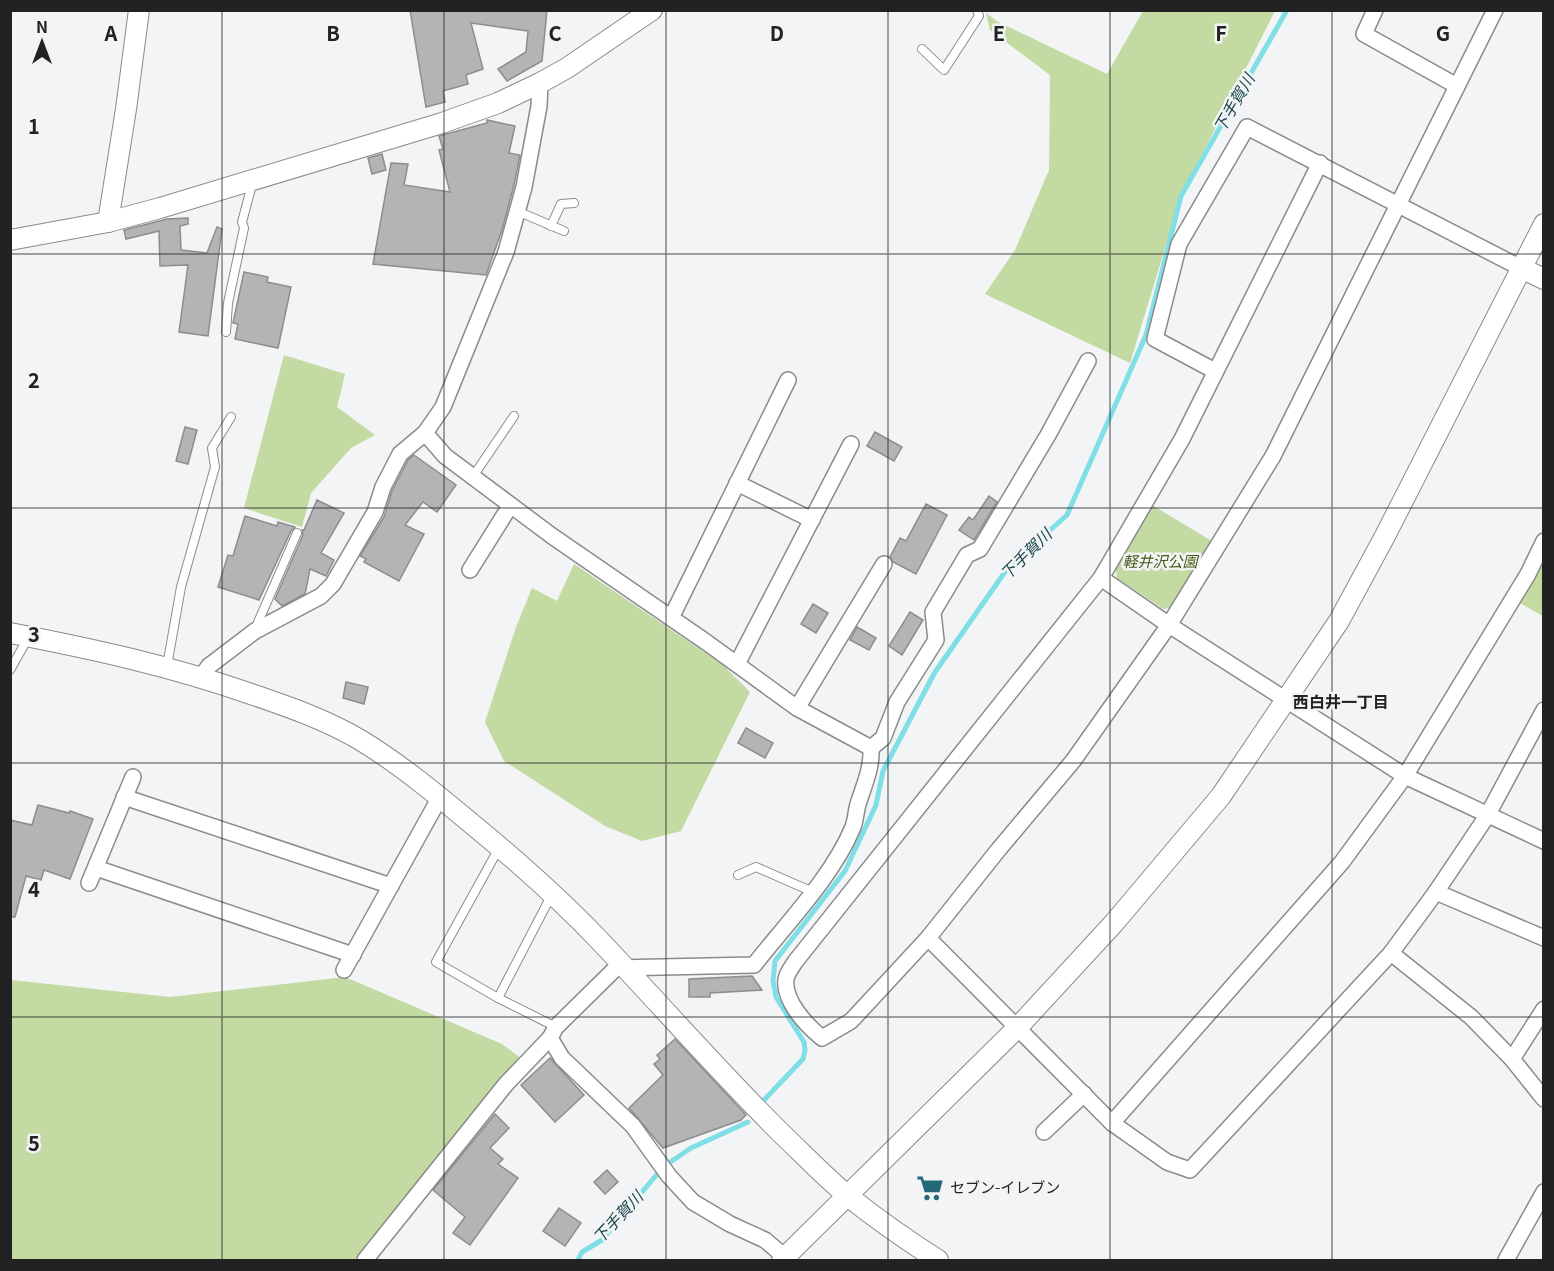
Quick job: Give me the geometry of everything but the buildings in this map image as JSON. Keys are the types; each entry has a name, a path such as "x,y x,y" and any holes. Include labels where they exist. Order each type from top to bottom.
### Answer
{"street":[{"path":"108,222 139,10"},
{"path":"10,240 108,222 442,123 498,103 540,83 652,10"},
{"path":"1375,10 1364,34 1457,86"},
{"path":"1320,163 1182,439 1101,578 786,976 786,992 811,1029 822,1038 851,1021 928,938 1073,761 1169,625 1273,456 1495,10"},
{"path":"201,677 209,666 255,631 321,596 333,584 375,512 383,487 400,454 425,433 443,407 506,252 518,212 539,106 540,83"},
{"path":"1215,371 1155,339 1179,244 1247,127 1544,279"},
{"path":"553,1033 562,1058 633,1126 665,1170 693,1202 730,1224 765,1240 784,1259 1018,1027 1114,923 1221,796 1339,621 1380,546 1544,224"},
{"path":"871,748 883,738 897,702 936,640 933,612 968,555 980,549 1088,361"},
{"path":"671,618 788,380"},
{"path":"425,433 445,456 510,506 797,708 871,748"},
{"path":"737,664 851,444"},
{"path":"737,483 812,520"},
{"path":"471,570 510,506"},
{"path":"1112,1123 1342,862 1405,776 1528,574 1544,541"},
{"path":"797,708 884,564"},
{"path":"1101,578 1169,625 1405,776 1544,841"},
{"path":"20,635 123,656 201,677 331,724 369,746 440,797 500,846 552,894 625,968 757,1109 847,1195 888,1228 938,1260"},
{"path":"928,938 1112,1123 1167,1162 1190,1170 1390,953 1436,892 1487,816 1537,736 1544,710"},
{"path":"365,1260 506,1084 616,968 754,965 831,867 854,826 855,811 872,762 871,748"},
{"path":"89,883 133,777"},
{"path":"344,970 440,797"},
{"path":"124,798 391,886"},
{"path":"96,868 352,955"},
{"path":"1436,892 1544,938"},
{"path":"1390,953 1471,1017 1512,1059 1544,1099"},
{"path":"1512,1059 1544,1009"},
{"path":"1044,1132 1084,1094"},
{"path":"1506,1260 1544,1192 1540,1191 1544,1185"}],"lane":[{"path":"922,49 944,70 979,16 977,10"},
{"path":"226,332 228,303 244,228 242,222 254,180"},
{"path":"551,226 561,204 574,203"},
{"path":"518,212 564,231"},
{"path":"472,478 514,416"},
{"path":"167,668 181,587 215,467 212,448 231,417"},
{"path":"255,631 297,533"},
{"path":"10,670 20,635"},
{"path":"500,846 436,962 553,1033"},
{"path":"738,875 756,867 813,892"},
{"path":"498,998 552,894"}],"green space":[{"path":"1143,11 1275,11 1181,196 1130,363 985,294 1015,250 1049,170 1050,75 990,30 986,13 998,22 1107,74"},
{"path":"284,355 345,374 337,407 375,435 351,448 311,493 302,527 244,508"},
{"name":"軽井沢公園","path":"1152,505 1215,543 1175,607 1163,609 1117,578 1115,566"},
{"path":"1543,542 1543,616 1514,600"},
{"path":"574,564 723,665 750,692 681,831 642,841 605,826 504,761 485,722 516,627 532,588 557,601"},
{"path":"345,977 502,1044 522,1059 354,1260 11,1260 11,980 170,997"}],"waterway":[{"name":"下手賀川","path":"763,1101 803,1059 805,1050 804,1042 776,997 773,981 775,961 845,871 876,805 883,771 935,672 1007,569 1067,515 1146,335 1181,196 1287,10"},
{"name":"下手賀川","path":"669,1163 691,1148 748,1122"},
{"name":"下手賀川","path":"578,1260 582,1252 602,1240 658,1173"}],"place":[{"name":"セブン-イレブン","path":"930,1188"}],"district":[{"name":"西白井一丁目","path":"1341,702"}]}
